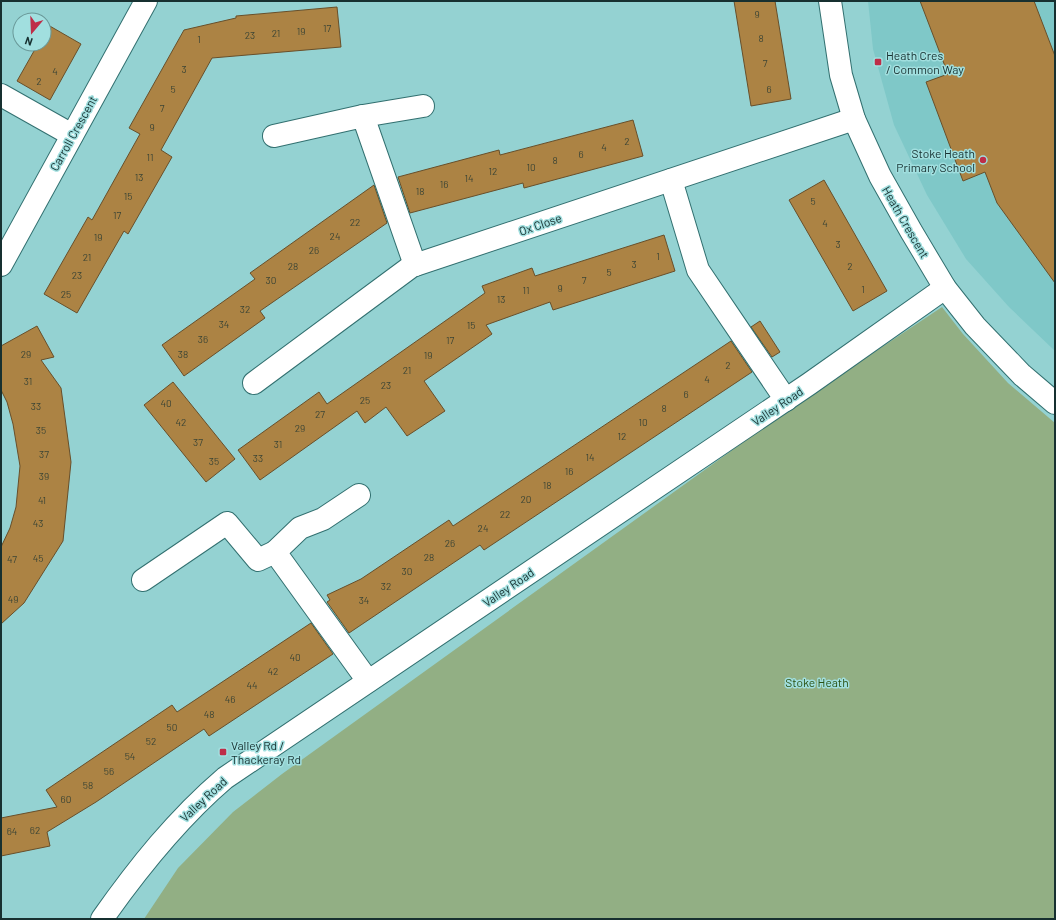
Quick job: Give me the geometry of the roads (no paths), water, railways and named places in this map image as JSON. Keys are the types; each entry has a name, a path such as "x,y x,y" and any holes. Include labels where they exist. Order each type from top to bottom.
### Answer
{"street":[{"name":"Carroll Crescent","path":"1,265 146,1"},
{"name":"Heath Crescent","path":"830,1 841,75 854,119 880,176 911,232 945,288 975,326 1022,375 1055,403"},
{"path":"1,95 72,135"},
{"path":"274,136 363,116 423,106"},
{"path":"363,116 415,265"},
{"name":"Ox Close","path":"254,383 415,265 854,119"},
{"path":"671,180 698,270 786,400"},
{"name":"Valley Road","path":"102,919 124,888 159,845 200,800 225,778 786,400 945,288"},
{"path":"143,580 226,523 258,560 275,552 300,528 323,519 358,495"},
{"path":"275,552 368,681"}],"place":[{"name":"Heath Cres / Common Way","path":"878,62"},
{"name":"Stoke Heath Primary School","path":"983,160"},
{"name":"Valley Rd / Thackeray Rd","path":"223,752"}],"park label":[{"name":"Stoke Heath","path":"817,682"}]}
